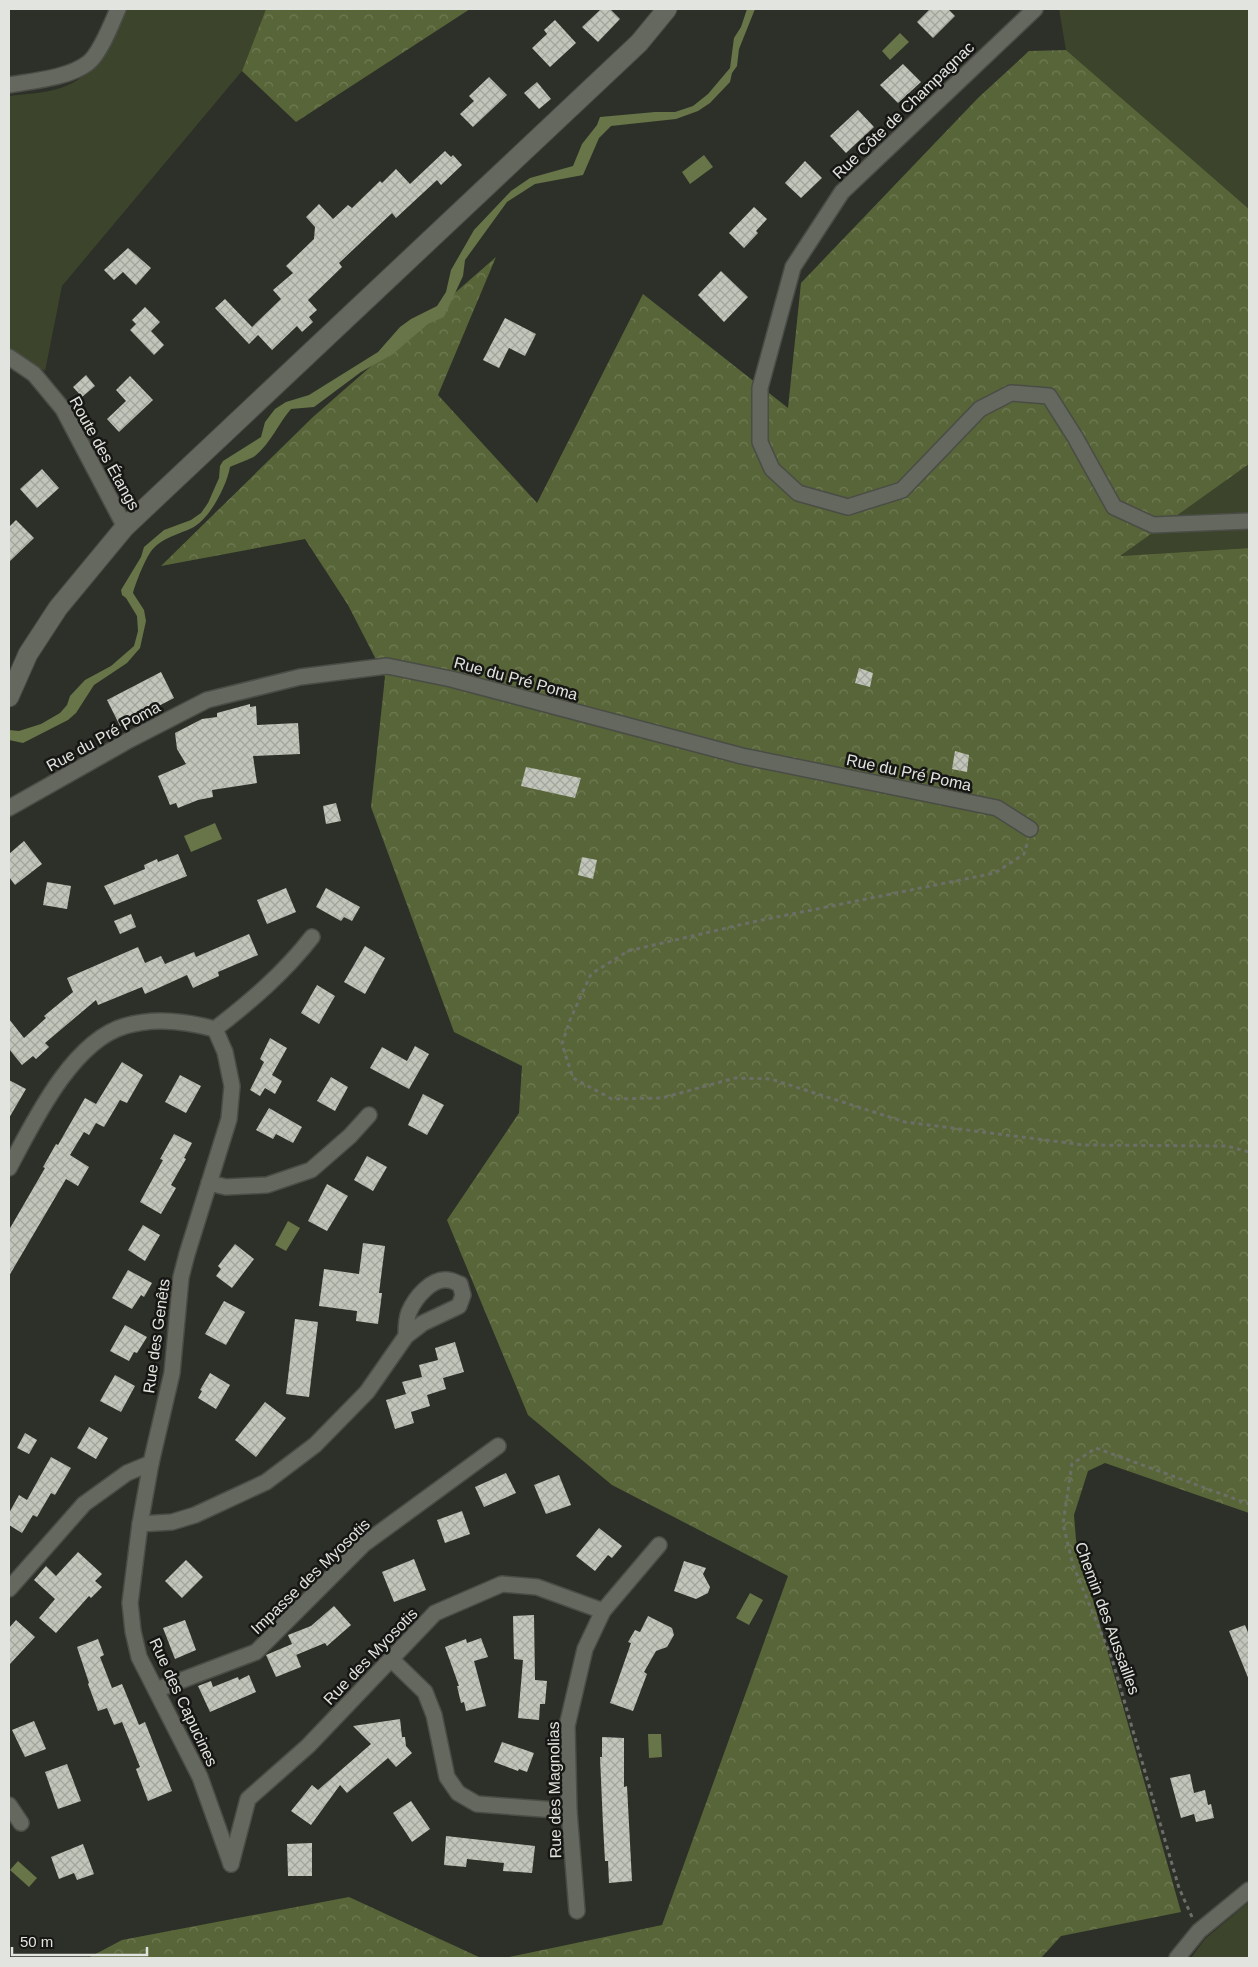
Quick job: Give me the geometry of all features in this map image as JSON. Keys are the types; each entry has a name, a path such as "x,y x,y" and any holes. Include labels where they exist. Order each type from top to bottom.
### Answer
{"street":[{"path":"9,86 65,74 88,63 105,39 118,9"},
{"path":"9,697 28,654 58,608 125,527 639,43 667,9"},
{"name":"Rue Côte de Champagnac","path":"1035,9 842,192 793,267 760,388 760,442 772,469 798,493 848,507 902,490 980,409 1011,393 1049,396 1076,437 1114,507 1153,525 1249,521"},
{"name":"Route des Étangs","path":"9,357 34,374 63,409 125,527"},
{"name":"Rue du Pré Poma","path":"9,808 131,739 207,700 300,677 387,666 451,679 742,756 997,808 1030,828"},
{"path":"9,1168 40,1110 74,1062 97,1040 123,1026 148,1021 191,1022 215,1028 251,1001 279,975 312,937"},
{"name":"Rue des Genêts","path":"151,1463 172,1373 181,1277 229,1119 232,1086 225,1052 215,1028"},
{"path":"209,1183 226,1187 266,1185 310,1170 350,1136 369,1115"},
{"path":"140,1524 172,1522 196,1515 266,1482 315,1445 367,1392 406,1336"},
{"name":"Impasse des Myosotis","path":"156,1690 256,1652 364,1544 498,1446"},
{"path":"9,1589 84,1504 127,1473 151,1463"},
{"name":"Rue des Capucines","path":"151,1463 140,1524 130,1603 133,1631 139,1657 200,1777 231,1864"},
{"name":"Rue des Magnolias","path":"578,1911 569,1811 567,1726 585,1650 603,1611 659,1545"},
{"name":"Rue des Myosotis","path":"231,1864 248,1799 308,1746 434,1613 502,1584 537,1587 603,1611"},
{"path":"391,1659 425,1692 434,1715 447,1777 458,1793 477,1804 569,1811"},
{"path":"9,1805 21,1822"},
{"path":"1177,1958 1199,1931 1249,1890"}],"path":[{"path":"1030,828 1024,854 995,873 757,921 628,951 591,974 570,1020 562,1044 573,1078 612,1099 662,1098 735,1078 771,1079 905,1122 1084,1145 1227,1146 1249,1152"},
{"name":"Chemin des Aussailles","path":"1199,1931 1179,1888 1112,1659 1073,1565 1062,1524 1072,1464 1096,1448 1249,1504"}],"shaded area":[{"path":"124,9 266,9 242,71 62,286 45,371 9,349 9,96 53,90 78,80 95,64 102,54"},
{"path":"747,9 755,9 739,49 737,66 732,73 730,82 710,103 698,111 676,119 611,126 599,138 583,175 535,184 507,202 465,260 463,276 444,317 428,324 393,354 361,372 314,407 291,409 261,451 253,457 230,467 217,501 199,524 166,539 152,550 146,559 133,593 144,610 146,621 140,648 127,663 94,685 76,713 68,720 23,743 9,740 9,730 19,731 41,724 60,713 67,705 70,696 85,680 111,666 134,646 138,631 137,616 126,598 122,595 121,590 141,557 144,547 164,530 191,520 201,513 208,503 219,478 220,466 223,461 261,437 265,422 275,409 286,402 309,395 378,352 400,327 411,319 437,306 446,292 451,270 474,230 511,191 530,178 573,166 582,144 597,125 600,117 675,112 693,106 708,94 730,68 734,38 741,27"},
{"path":"1059,9 1249,9 1249,209 1066,50"},
{"path":"900,33 909,42 890,60 882,51"},
{"path":"704,155 713,167 690,184 682,172"},
{"path":"1249,464 1249,548 1119,556"},
{"path":"215,823 222,839 191,852 184,836"},
{"path":"288,1221 300,1228 286,1251 275,1245"},
{"path":"750,1593 763,1600 749,1625 736,1618"},
{"path":"648,1734 661,1734 662,1757 649,1758"},
{"path":"18,1861 37,1878 29,1887 10,1870"},
{"path":"1249,1902 1249,1958 1191,1958 1205,1939"}],"green space":[{"path":"266,9 470,9 296,122 242,71"},
{"path":"1066,50 1249,209 1249,464 1120,556 1249,548 1249,1513 1105,1463 1088,1471 1074,1515 1076,1540 1181,1912 1061,1936 1041,1958 505,1958 662,1925 788,1576 612,1485 528,1415 447,1220 519,1113 522,1066 454,1032 371,807 385,677 348,605 305,539 161,566 313,417 496,257 438,395 537,503 643,294 788,408 801,283 978,98 1029,51"},
{"path":"349,1897 481,1958 88,1958 122,1940"}],"building":[{"path":"601,9 610,9 620,19 598,42 582,27"},
{"path":"930,9 948,9 955,16 933,38 917,22"},
{"path":"555,20 576,43 550,67 532,48 547,34 544,30"},
{"path":"903,64 921,82 898,103 880,85"},
{"path":"489,77 507,95 473,127 460,114 474,101 469,96"},
{"path":"537,82 551,99 539,109 524,93"},
{"path":"858,110 874,127 846,153 830,136"},
{"path":"445,151 451,157 453,155 462,165 441,185 437,180 396,218 392,213 339,263 342,267 308,300 317,310 309,317 313,322 302,332 297,326 272,350 258,335 249,344 215,308 225,299 252,327 281,299 273,290 293,273 286,266 314,239 315,227 306,217 319,204 333,219 348,205 352,208 380,181 382,183 396,169 410,184"},
{"path":"805,161 822,178 801,198 785,183"},
{"path":"754,207 767,219 756,231 758,233 744,248 729,233"},
{"path":"128,248 151,268 136,285 123,272 114,280 104,270"},
{"path":"721,271 748,297 724,322 698,295"},
{"path":"145,307 160,322 151,331 164,345 154,355 130,330 136,324 132,320"},
{"path":"505,318 536,334 525,356 509,348 499,368 483,360"},
{"path":"86,375 95,386 82,397 73,387"},
{"path":"130,376 153,400 119,432 107,419 126,401 116,390"},
{"path":"42,469 59,488 37,508 20,489"},
{"path":"16,520 34,538 9,562 9,527"},
{"path":"859,668 873,673 870,687 855,683"},
{"path":"161,672 174,698 120,726 107,700"},
{"path":"250,704 250,707 256,706 257,725 298,723 300,754 253,756 257,783 212,790 213,797 198,800 178,808 176,803 170,805 158,776 186,764 177,749 175,733 202,719 217,717 217,713"},
{"path":"955,751 969,755 967,772 952,769"},
{"path":"526,767 581,778 575,798 521,786"},
{"path":"336,803 341,821 326,824 323,806"},
{"path":"24,841 42,864 15,885 9,877 9,854"},
{"path":"178,854 187,876 114,905 104,886 145,869 144,865 157,859 158,862"},
{"path":"582,857 597,860 593,879 578,875"},
{"path":"47,882 71,886 67,909 43,905"},
{"path":"286,888 296,912 267,924 257,900"},
{"path":"326,888 360,907 352,921 344,917 341,921 316,907"},
{"path":"131,914 136,927 120,934 114,921"},
{"path":"249,934 258,955 218,972 219,976 193,988 187,975 145,994 142,987 98,1005 96,1000 45,1043 49,1047 36,1059 33,1056 22,1065 9,1049 9,1019 24,1038 46,1018 44,1016 73,992 67,978 138,947 145,963 161,956 165,964 194,952 196,957"},
{"path":"365,946 385,958 365,994 344,982"},
{"path":"317,985 335,996 319,1024 301,1013"},
{"path":"270,1038 287,1048 272,1075 282,1081 275,1094 265,1088 260,1096 250,1090 264,1062 260,1059"},
{"path":"415,1046 429,1054 409,1089 370,1068 382,1047 407,1061"},
{"path":"122,1062 143,1075 127,1103 120,1100 104,1127 96,1123 89,1135 84,1132 70,1155 89,1167 78,1186 66,1179 9,1276 9,1230 45,1168 43,1167 56,1144 58,1145 85,1098 96,1104"},
{"path":"180,1075 201,1086 186,1113 165,1102"},
{"path":"331,1077 348,1087 335,1111 317,1101"},
{"path":"9,1080 26,1089 9,1118"},
{"path":"423,1094 444,1105 427,1135 408,1125"},
{"path":"269,1108 302,1127 293,1143 276,1134 273,1139 256,1130"},
{"path":"174,1134 192,1143 184,1158 186,1159 171,1185 176,1188 161,1214 140,1202 163,1160 160,1159"},
{"path":"367,1156 387,1167 373,1191 354,1180"},
{"path":"327,1184 348,1196 327,1231 308,1221"},
{"path":"143,1225 160,1235 145,1261 128,1250"},
{"path":"363,1243 385,1246 379,1293 382,1293 378,1324 356,1321 357,1311 319,1306 324,1269 359,1274"},
{"path":"235,1244 254,1259 232,1288 216,1276 221,1269 218,1266"},
{"path":"128,1270 152,1283 144,1297 141,1295 132,1309 112,1298"},
{"path":"224,1301 245,1312 226,1345 205,1334"},
{"path":"295,1319 318,1322 309,1397 286,1394"},
{"path":"125,1325 147,1337 137,1353 134,1352 129,1361 110,1351"},
{"path":"455,1342 464,1372 443,1378 446,1389 427,1395 430,1406 411,1412 414,1423 395,1429 386,1400 406,1394 402,1382 422,1377 419,1365 438,1360 435,1348"},
{"path":"210,1373 230,1385 216,1409 198,1398 202,1391 200,1390"},
{"path":"115,1375 135,1386 121,1412 100,1401"},
{"path":"265,1402 286,1418 256,1457 235,1440"},
{"path":"89,1427 108,1438 96,1459 77,1448"},
{"path":"25,1433 37,1440 29,1454 17,1448"},
{"path":"51,1457 71,1468 55,1495 51,1493 37,1517 33,1515 22,1533 9,1525 9,1513 19,1495 27,1500"},
{"path":"506,1473 516,1493 484,1507 475,1487"},
{"path":"559,1475 571,1505 546,1514 534,1485"},
{"path":"462,1511 470,1534 445,1543 437,1520"},
{"path":"599,1528 622,1546 612,1558 608,1555 595,1571 576,1556"},
{"path":"78,1552 102,1574 95,1581 102,1587 91,1598 89,1596 56,1633 39,1618 55,1599 34,1580 46,1566 56,1576"},
{"path":"414,1559 426,1590 394,1602 382,1572"},
{"path":"186,1560 203,1577 182,1598 165,1581"},
{"path":"684,1561 706,1568 703,1574 710,1587 708,1593 696,1599 674,1591"},
{"path":"334,1606 351,1625 327,1646 325,1643 296,1655 301,1667 276,1677 266,1655 292,1644 288,1635 311,1626"},
{"path":"534,1615 535,1680 547,1681 545,1704 540,1704 539,1720 518,1718 523,1660 514,1659 513,1616"},
{"path":"648,1616 672,1628 674,1635 667,1647 656,1651 644,1672 647,1674 633,1711 610,1703 631,1643 628,1642 635,1630 640,1632"},
{"path":"16,1620 35,1637 9,1665 9,1628"},
{"path":"185,1620 196,1650 175,1659 163,1628"},
{"path":"1245,1625 1249,1635 1249,1680 1229,1631"},
{"path":"481,1638 488,1657 474,1661 486,1706 466,1711 464,1702 461,1703 457,1686 459,1686 445,1647 466,1639 467,1643"},
{"path":"98,1639 104,1655 100,1657 112,1688 122,1684 139,1725 145,1722 172,1791 148,1801 136,1769 140,1767 122,1722 114,1725 107,1708 98,1711 88,1684 77,1647"},
{"path":"249,1675 256,1692 210,1712 198,1686 211,1681 213,1687 238,1677 239,1680"},
{"path":"400,1719 402,1737 405,1737 406,1746 412,1753 396,1767 388,1758 347,1793 340,1785 311,1825 291,1811 312,1785 318,1790 371,1744 353,1726"},
{"path":"34,1721 46,1749 25,1757 12,1730"},
{"path":"602,1737 624,1738 624,1787 627,1786 632,1881 609,1883 608,1861 605,1861 603,1825 600,1757 602,1757"},
{"path":"502,1742 534,1753 527,1772 519,1769 518,1771 494,1762"},
{"path":"67,1764 81,1801 58,1809 45,1772"},
{"path":"1190,1774 1194,1793 1205,1790 1208,1805 1211,1804 1214,1818 1196,1822 1194,1814 1181,1818 1170,1778"},
{"path":"411,1801 430,1829 412,1842 393,1813"},
{"path":"446,1836 535,1846 532,1873 503,1871 504,1863 467,1859 466,1867 444,1865"},
{"path":"312,1843 312,1876 288,1876 287,1844"},
{"path":"83,1844 94,1874 77,1880 74,1873 59,1879 51,1857"}]}
